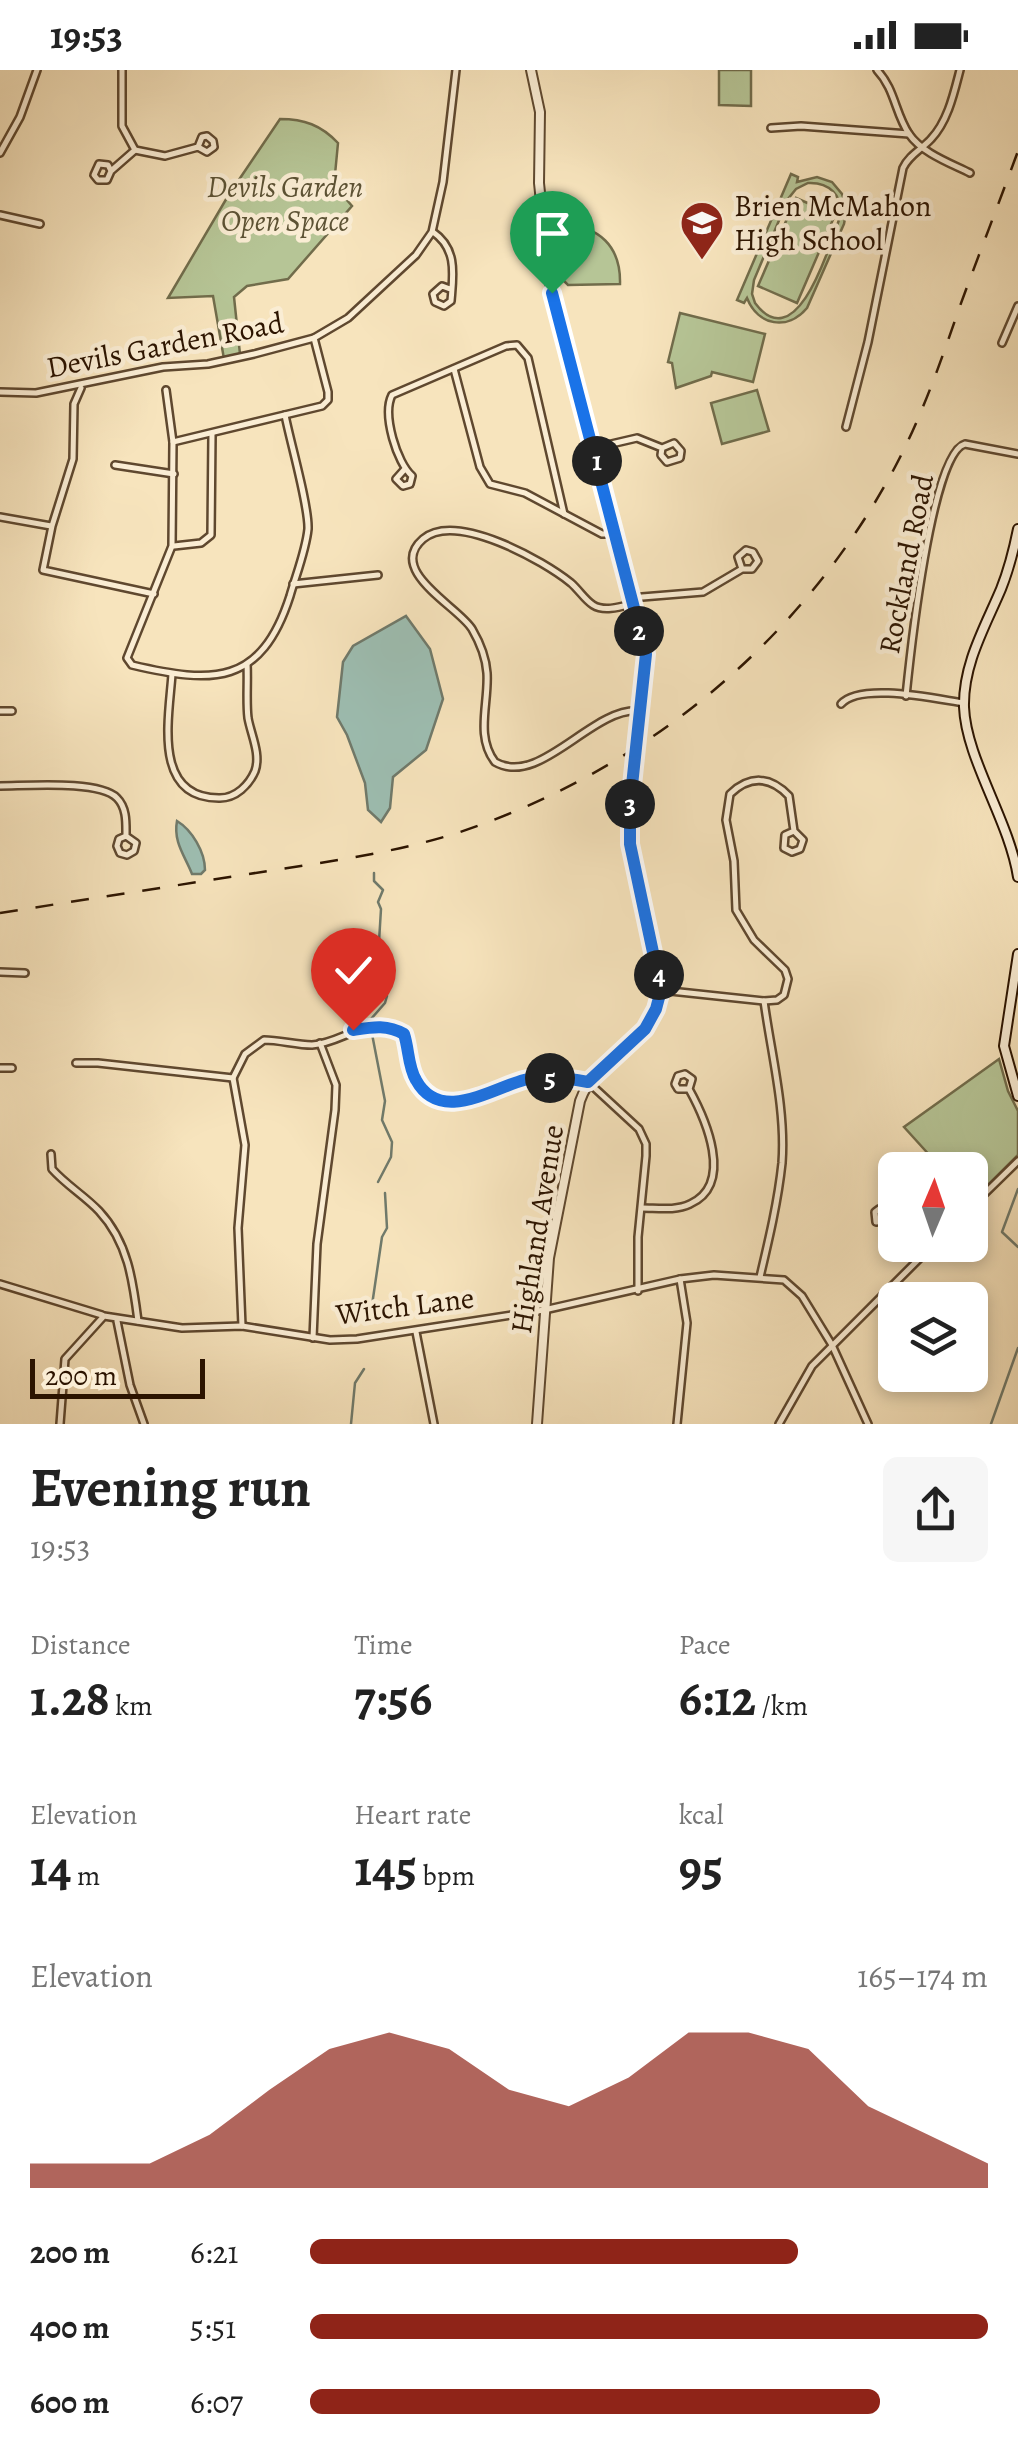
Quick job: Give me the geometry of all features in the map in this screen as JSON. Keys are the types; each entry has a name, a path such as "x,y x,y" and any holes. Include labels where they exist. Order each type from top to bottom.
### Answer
{"street":[{"path":"0,153 20,118 37,70"},
{"path":"122,70 122,126 135,150"},
{"name":"Devils Garden Road","path":"0,392 36,393 163,367 208,364 314,338 348,318 394,278 432,232 446,168 456,70"},
{"path":"531,70 540,112 539,183 549,279 646,654 632,778 630,844 661,990 645,1029 588,1082"},
{"path":"877,70 889,82 909,134 922,148 970,174"},
{"path":"846,427 868,342 903,168 936,135 960,70"},
{"path":"771,128 801,126 909,134"},
{"path":"135,150 165,156 198,147"},
{"path":"112,171 135,150"},
{"path":"0,215 40,224"},
{"path":"432,232 448,247 454,271 450,289"},
{"path":"1002,343 1018,306"},
{"path":"1010,320 1018,324"},
{"path":"174,442 322,406 328,400 314,338"},
{"path":"404,470 388,416 392,396 506,346 517,345 525,352 564,514"},
{"path":"454,369 490,484 525,493 602,534 614,534"},
{"path":"82,386 74,404 73,459 43,570 154,594"},
{"path":"166,390 174,442 172,546 128,662 172,674 209,676 247,664 280,628 308,527 285,415"},
{"path":"172,546 201,543 211,534 212,434"},
{"path":"594,448 637,438 662,448 674,443 681,451 680,458 667,462 662,458 662,448"},
{"name":"Rockland Road","path":"906,696 922,566 952,452 966,444 1018,454"},
{"path":"115,466 174,474"},
{"path":"0,517 52,526"},
{"path":"1018,529 1005,579 970,661 964,703 972,744 1006,829 1018,877"},
{"path":"639,711 611,714 540,760 512,767 495,762 487,750 484,731 487,675 482,651 471,626 422,584 416,570 416,552 426,537 440,532 478,534 508,546 569,581 593,605 607,608 630,601 702,592 742,569 752,570 757,564 753,552 746,550 738,557 742,569"},
{"path":"294,584 378,575"},
{"path":"172,674 168,747 172,766 180,780 197,793 226,798 240,791 256,769 248,719 247,664"},
{"name":"Rockland Road","path":"841,704 849,696 867,693 964,703"},
{"path":"0,711 12,711"},
{"path":"661,990 764,1001 784,995 788,980 784,970 754,940 736,910 734,861 726,820 730,794 748,781 772,782 789,796 794,831"},
{"path":"0,786 106,791 124,807 126,836"},
{"path":"794,831 804,843 792,852 784,848 782,841 784,835 794,831"},
{"path":"1018,954 1004,1046 1018,1096"},
{"path":"0,972 25,973"},
{"path":"760,1276 775,1214 782,1160 781,1120 764,1001"},
{"path":"242,1326 238,1228 245,1144 232,1078 245,1054 264,1040 320,1044 353,1030 377,1026 404,1034 418,1085 442,1101 472,1100 526,1080 588,1082 639,1128 646,1156 638,1237 638,1290"},
{"path":"313,1338 317,1244 336,1110 336,1085 320,1044"},
{"path":"76,1064 232,1078"},
{"path":"0,1068 12,1068"},
{"name":"Highland Avenue","path":"537,1424 544,1310 560,1193 588,1082"},
{"path":"642,1208 690,1205 707,1188 714,1154 711,1135 688,1090"},
{"path":"51,1154 52,1170 101,1213 118,1240 132,1269 138,1321"},
{"path":"988,1190 1018,1161"},
{"path":"779,1424 795,1391 832,1345 916,1262"},
{"name":"Witch Lane","path":"0,1284 117,1320 182,1328 242,1326 345,1340 544,1310 680,1279 760,1276 784,1280 795,1288 832,1345 868,1424"},
{"path":"678,1424 687,1323 680,1279"},
{"path":"60,1424 65,1360 104,1316"},
{"path":"117,1320 130,1385 144,1424"},
{"path":"416,1332 433,1423"}],"green space":[{"path":"719,70 751,70 751,106 719,105"},
{"name":"Devils Garden Open Space","path":"280,119 312,124 338,143 334,185 352,206 288,279 247,286 234,297 240,354 224,359 213,296 168,298 228,196"},
{"path":"791,174 798,177 797,182 817,177 832,182 847,208 844,224 807,308 791,320 774,322 758,315 747,298 744,303 737,300","holes":["816,183 837,196 840,217 810,292 785,317 770,317 755,303 754,280 788,199 796,189"]},
{"path":"796,198 835,215 797,303 758,286"},
{"path":"562,224 587,229 605,240 617,259 620,284 568,285 561,278"},
{"path":"680,313 765,334 753,382 712,372 711,376 676,388 672,363 668,362"},
{"path":"757,390 769,431 722,444 711,403"},
{"path":"999,1059 1018,1111 1018,1155 988,1185 988,1152 927,1152 904,1127"}],"water":[{"path":"406,616 430,649 443,699 426,750 393,777 390,808 381,822 368,810 365,783 337,717 343,662 353,646"},
{"path":"177,821 200,849 205,870 201,874 192,874 183,855"}],"waterway":[{"path":"371,1019 387,996 378,958 378,902 383,890 374,881 374,873"},
{"path":"372,1034 385,1101 382,1120 392,1142 391,1157 378,1182"},
{"path":"1018,1189 1002,1232 1018,1247"},
{"path":"371,1312 382,1237 387,1228 385,1193"},
{"path":"991,1424 1018,1348"},
{"path":"351,1424 355,1383 364,1369"}],"railway":[{"path":"0,913 341,860 437,839 528,806 594,773 655,735 713,691 766,642 858,530 895,467 922,408 1018,151"}],"place":[{"name":"Brien McMahon High School","path":"702,261"}],"route":[{"path":"353,1030 377,1026 404,1034 418,1085 430,1096 456,1102 526,1080 570,1078 588,1082 645,1029 659,1000 659,972 630,844 636,732 646,654 552,293"}]}
